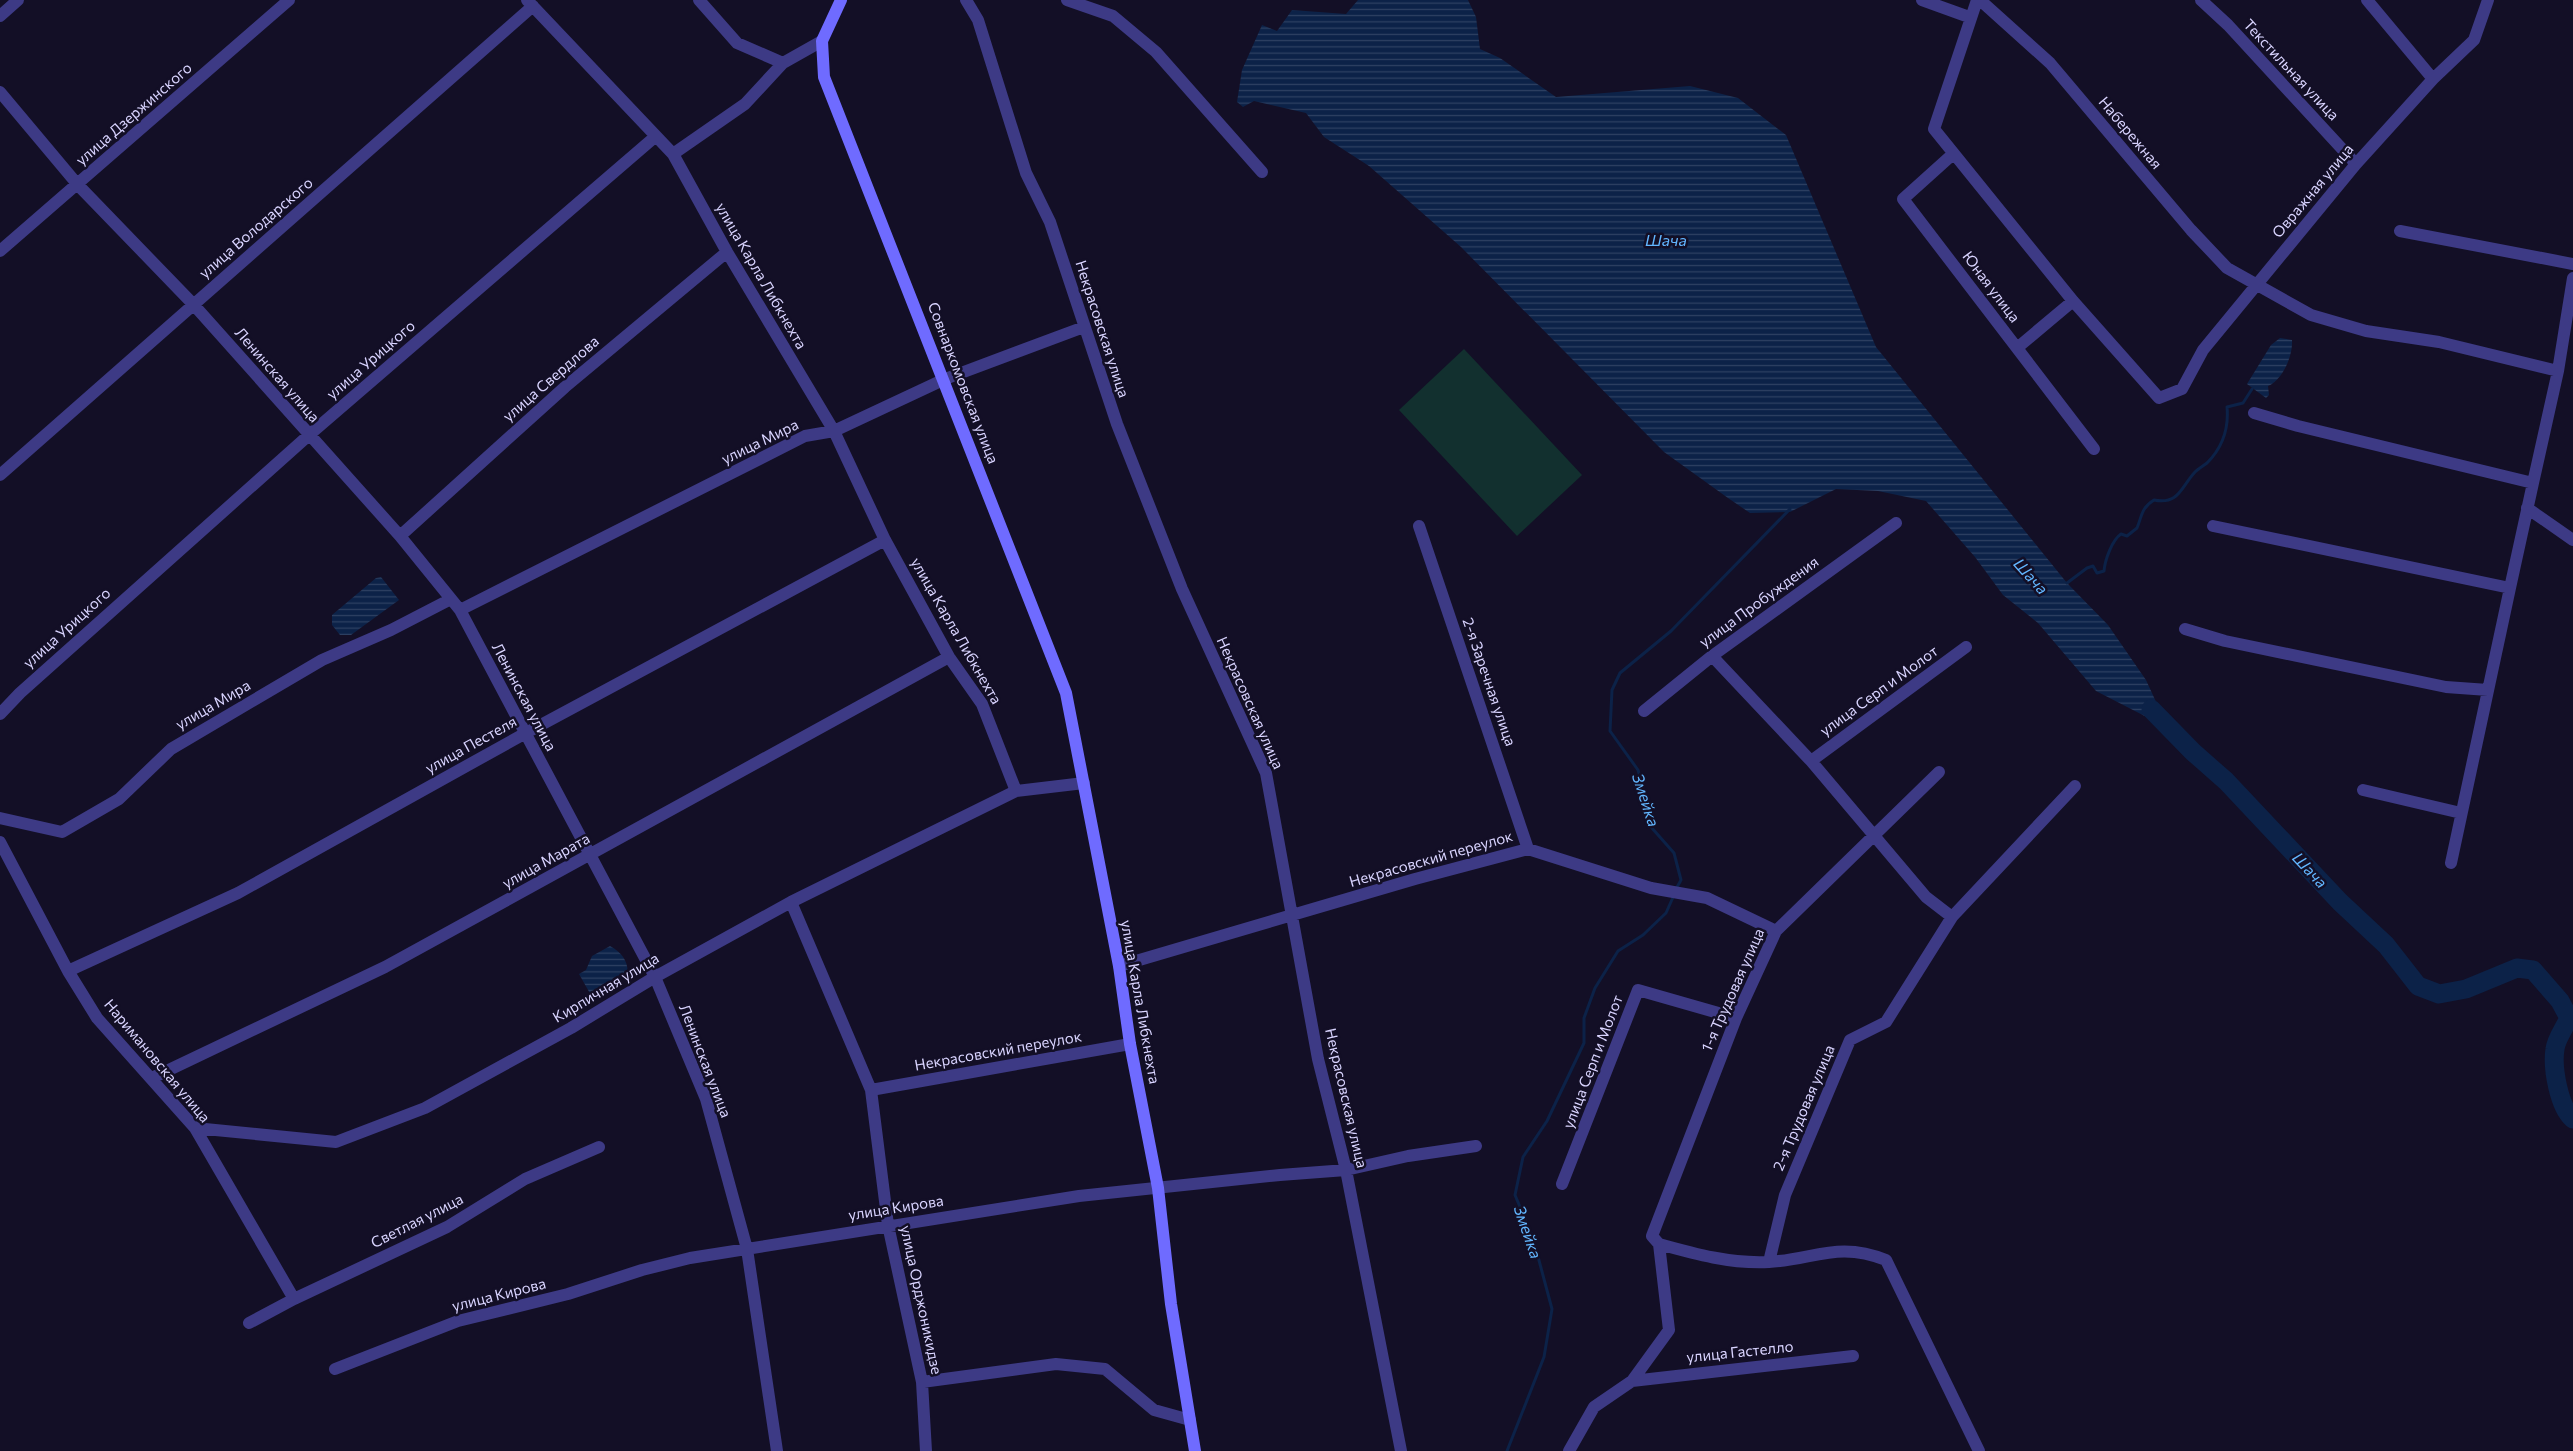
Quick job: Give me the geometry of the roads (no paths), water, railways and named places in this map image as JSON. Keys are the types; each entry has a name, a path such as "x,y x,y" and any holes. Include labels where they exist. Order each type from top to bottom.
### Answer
{"street":[{"path":"0,16 18,0"},
{"name":"улица Дзержинского","path":"0,251 289,0"},
{"path":"699,0 737,43 783,63"},
{"name":"Некрасовская улица","path":"966,0 978,20 1026,173 1050,222 1117,424 1182,589 1266,773 1318,1059 1346,1170 1401,1451"},
{"path":"1067,0 1113,16 1156,52 1262,172"},
{"path":"1922,0 1969,17"},
{"path":"1978,0 1969,17 1934,130 2073,301 2017,348"},
{"name":"Набережная","path":"1978,0 2050,62 2191,230 2227,268 2255,286 2310,315 2366,331 2438,342 2558,372"},
{"name":"Текстильная улица","path":"2201,0 2228,25 2356,164"},
{"path":"2367,0 2433,79"},
{"name":"Овражная улица","path":"2073,301 2159,398 2182,389 2203,350 2356,164 2433,79 2474,40 2488,0"},
{"name":"Совнаркомовская улица","path":"838,1 822,41 824,77 945,379 1066,693 1084,783"},
{"name":"улица Карла Либкнехта","path":"530,3 673,154 727,252 834,431 885,540 949,656 982,704 1016,791"},
{"name":"улица Володарского","path":"0,475 530,3"},
{"path":"673,154 745,104 783,63 822,41"},
{"name":"Ленинская улица","path":"0,92 78,185 194,304 400,536 460,610 654,977 706,1099 747,1249 777,1451"},
{"name":"улица Урицкого","path":"0,714 20,693 309,435 656,136"},
{"name":"Юная улица","path":"1953,154 1903,199 2094,448"},
{"path":"2400,231 2573,264"},
{"name":"улица Свердлова","path":"400,536 565,387 727,252"},
{"path":"2451,863 2558,372 2573,278"},
{"name":"улица Мира","path":"460,610 805,436 834,431 945,379 1084,327"},
{"path":"2254,413 2317,431 2533,484"},
{"path":"2527,508 2573,540"},
{"name":"улица Пробуждения","path":"1644,711 1712,656 1896,523"},
{"name":"2-я Заречная улица","path":"1419,526 1528,849"},
{"path":"2213,526 2510,588"},
{"name":"улица Пестеля","path":"68,971 238,893 524,734 885,540"},
{"name":"улица Мира","path":"0,818 62,832 119,799 171,749 322,660 391,630 451,599"},
{"path":"2185,629 2226,641 2446,687 2488,690"},
{"name":"улица Серп и Молот","path":"1811,760 1966,647"},
{"name":"улица Марата","path":"152,1078 385,967 949,656"},
{"path":"1712,656 1811,760 1926,897 1952,917"},
{"name":"1-я Трудовая улица","path":"1659,1244 1652,1236 1736,1018 1776,932 1940,772"},
{"path":"1016,791 1084,783"},
{"name":"улица Карла Либкнехта","path":"1084,783 1118,966 1130,1044 1158,1188 1172,1304 1195,1451"},
{"name":"2-я Трудовая улица","path":"1769,1262 1785,1195 1850,1040 1886,1022 1952,917 2075,786"},
{"path":"2364,790 2461,813"},
{"name":"Кирпичная улица","path":"195,1128 336,1142 425,1108 571,1028 654,977 791,902 1016,791"},
{"name":"Наримановская улица","path":"0,842 68,971 97,1018 195,1128 294,1299"},
{"name":"Некрасовский переулок","path":"1118,966 1528,849 1651,888 1700,896 1776,932"},
{"name":"улица Орджоникидзе","path":"791,902 871,1090 888,1225 922,1382 926,1451"},
{"name":"улица Серп и Молот","path":"1562,1184 1638,990 1736,1018"},
{"name":"Некрасовский переулок","path":"871,1090 1130,1044"},
{"name":"Светлая улица","path":"249,1323 294,1299 447,1227 524,1179 599,1146"},
{"name":"улица Кирова","path":"336,1368 458,1321 568,1294 642,1270 690,1258 1079,1196 1346,1170 1408,1156 1476,1146"},
{"path":"1569,1451 1594,1407 1632,1381 1669,1330 1659,1244 1713,1259 1769,1262 1839,1250 1866,1252 1886,1260 1979,1451"},
{"name":"улица Гастелло","path":"1632,1381 1853,1356"},
{"path":"922,1382 1056,1364 1105,1370 1154,1410 1190,1420"}],"water":[{"name":"Шача","path":"1358,0 1468,0 1476,17 1480,49 1500,58 1556,97 1690,86 1738,98 1786,135 1876,347 2067,583 2108,625 2146,680 2168,728 2096,691 2038,623 2003,595 1975,557 1926,501 1878,491 1836,489 1790,512 1750,513 1664,452 1461,247 1369,166 1324,137 1306,113 1254,101 1243,107 1237,102 1242,70 1262,25 1277,31 1292,10 1346,14"},
{"path":"2280,338 2292,340 2291,353 2282,373 2268,386 2269,395 2266,398 2247,384 2271,345"},
{"path":"381,577 399,600 351,635 340,635 332,625 332,615 376,578"},
{"path":"610,946 623,957 628,973 620,979 605,983 592,997 579,974 586,970 592,956"}],"waterway":[{"path":"2067,583 2087,568 2093,566 2097,573 2104,571 2107,556 2112,545 2121,534 2127,536 2137,528 2142,512 2147,506 2154,500 2169,500 2179,494 2195,472 2213,457 2221,444 2226,430 2227,407 2243,403 2252,389"},
{"name":"Змейка","path":"1676,889 1681,880 1674,853 1651,827 1647,800 1638,770 1610,731 1612,690 1620,673 1671,631 1790,509"},
{"name":"Шача","path":"2151,709 2193,752 2226,781 2340,902 2386,945 2418,986 2439,994 2466,989 2517,968 2533,970 2560,1001 2569,1018 2559,1037 2554,1057 2560,1097 2573,1119"},
{"name":"Змейка","path":"1507,1451 1544,1357 1552,1309 1533,1238 1515,1195 1523,1157 1547,1121 1584,1043 1584,1018 1595,988 1618,951 1643,935 1666,913 1674,895"}]}
